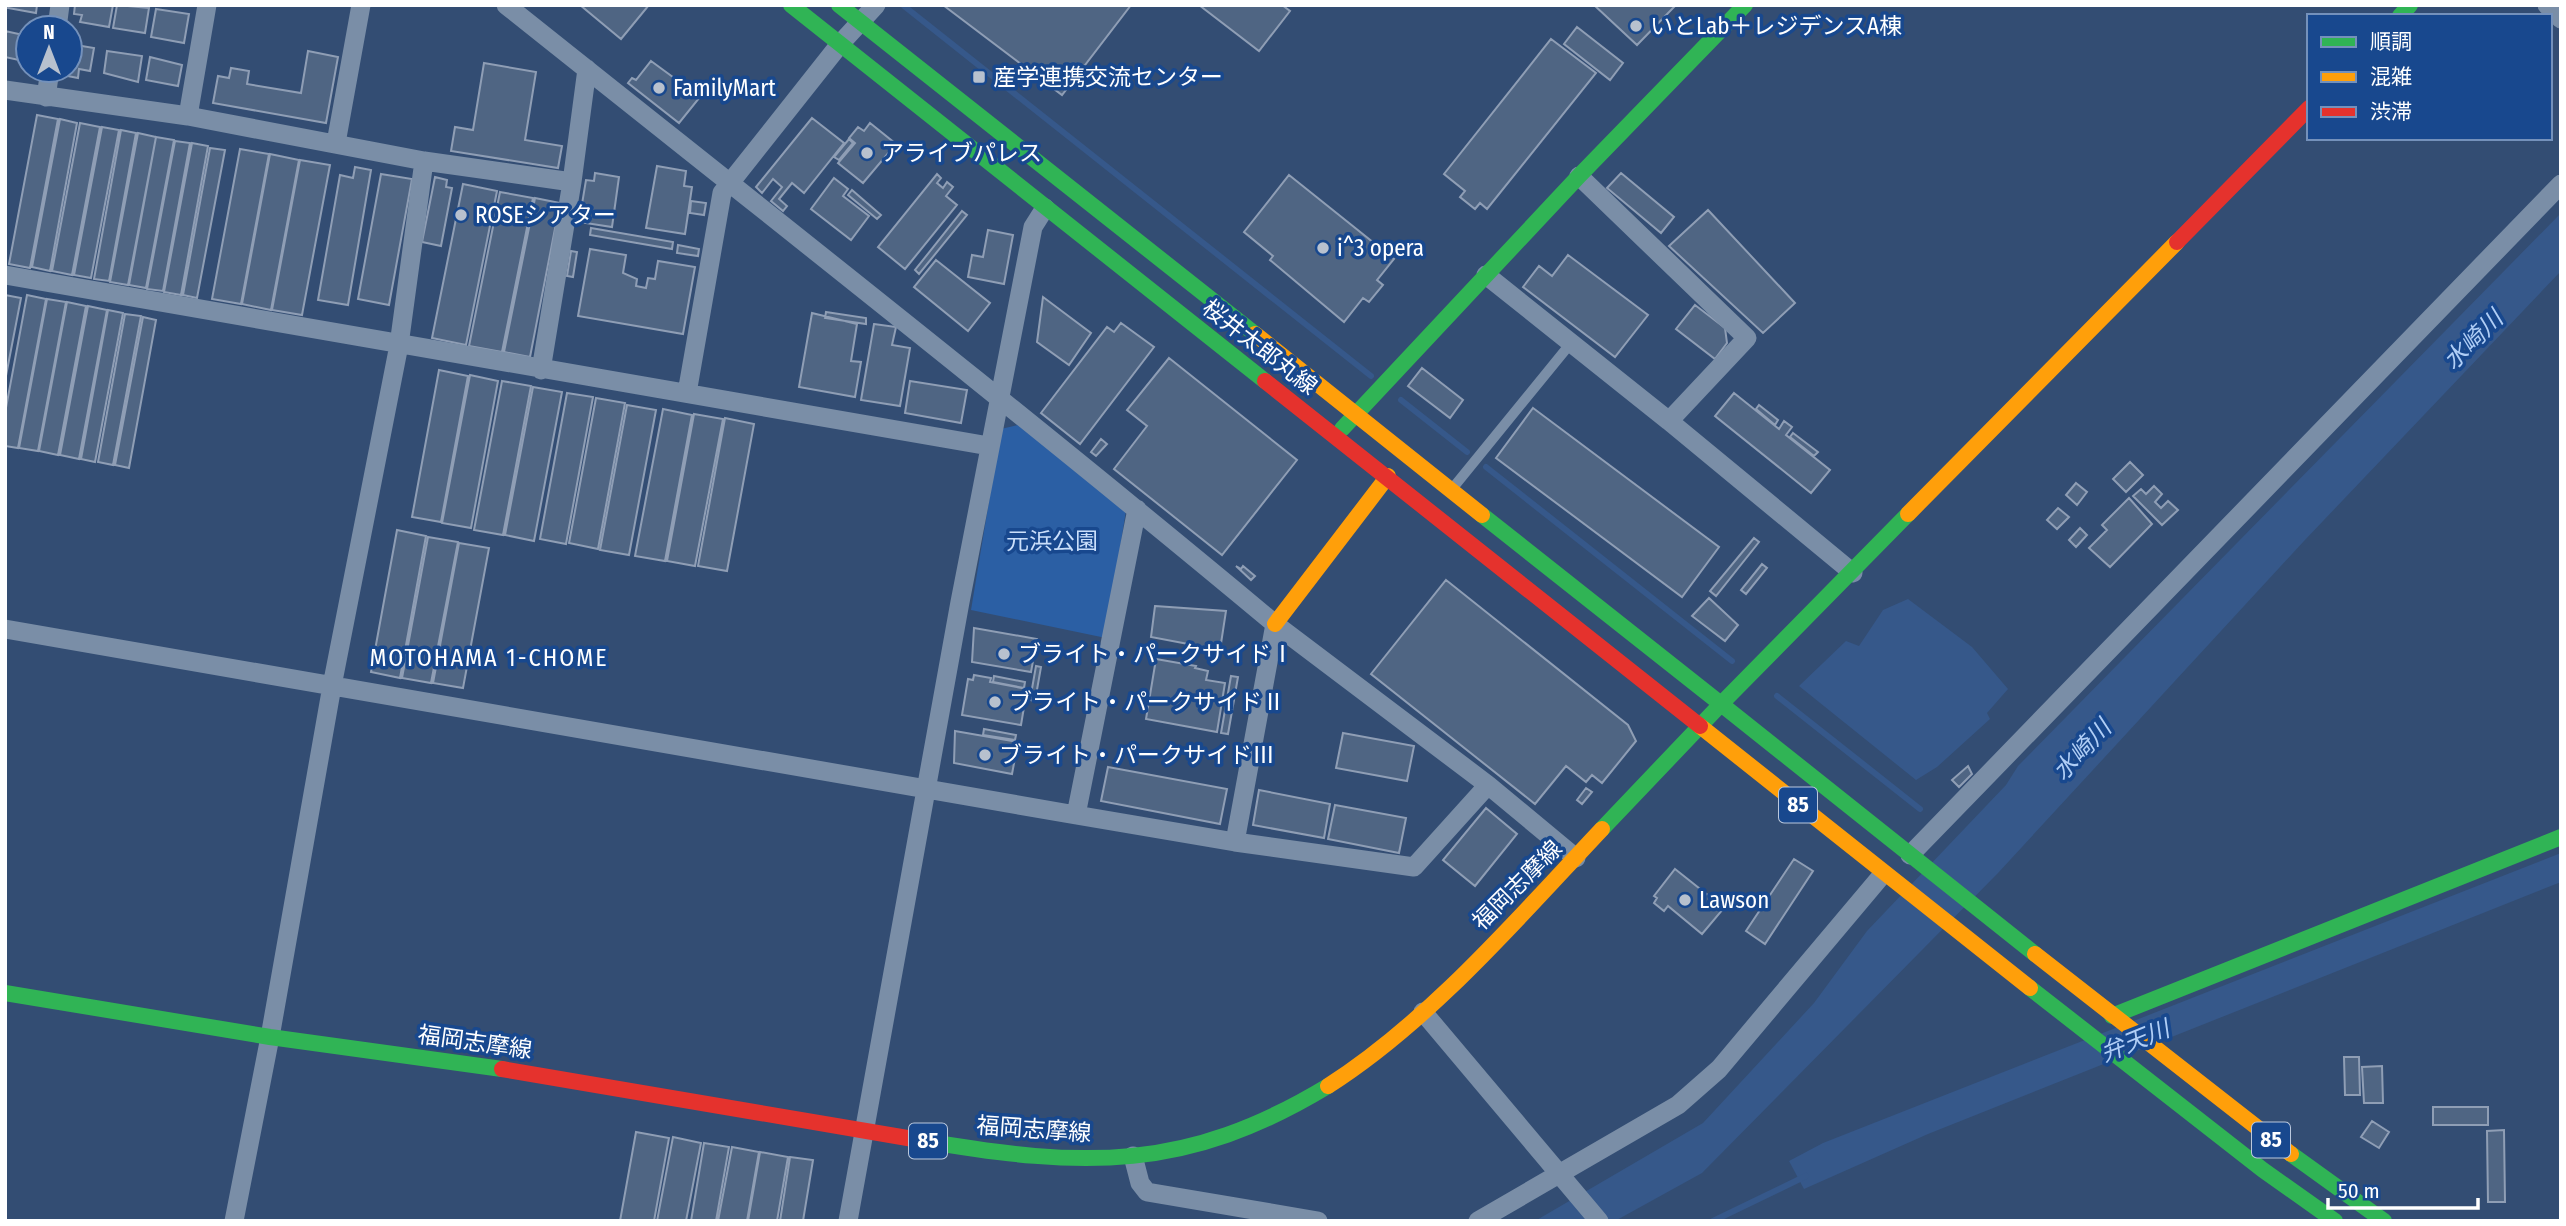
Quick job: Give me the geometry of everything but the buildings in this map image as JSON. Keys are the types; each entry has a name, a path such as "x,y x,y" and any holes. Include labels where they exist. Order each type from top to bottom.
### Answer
{"main road":[{"name":"桜井太郎丸線","path":"791,5 1700,726"},
{"name":"桜井太郎丸線","path":"839,5 1721,705"},
{"path":"1336,435 1579,176 1745,5"},
{"name":"福岡志摩線","path":"5,993 270,1037 569,1078 1008,1155 1058,1158 1133,1156 1202,1145 1277,1116 1359,1066 1423,1012 1576,858 1700,726 2307,110"},
{"path":"1275,624 1388,476"},
{"name":"85","path":"1721,705 2282,1148 2384,1221"},
{"name":"85","path":"1700,726 2132,1068 2335,1221"},
{"path":"2115,1018 2561,837"}],"street":[{"path":"188,116 207,5"},
{"path":"336,143 361,5"},
{"path":"506,5 999,397 1275,624 1488,785 1576,858"},
{"path":"687,393 722,193 840,44 876,5"},
{"path":"2547,5 2561,19"},
{"path":"541,370 572,183 587,69"},
{"path":"46,97 48,84"},
{"path":"5,90 188,116 424,161 572,183"},
{"path":"234,1221 270,1037 332,686 399,345 424,161"},
{"path":"1579,176 1747,338 1669,421"},
{"path":"1913,857 2561,184"},
{"path":"848,1221 989,446 1033,227 1045,208"},
{"path":"5,275 989,446"},
{"path":"1486,275 1853,573"},
{"path":"1076,815 1137,509"},
{"path":"1235,842 1275,624"},
{"path":"5,629 928,792 1235,842 1414,867 1488,785"},
{"path":"1478,1221 1678,1105 1719,1069 1890,879"},
{"path":"1423,1012 1599,1221"},
{"path":"1133,1156 1140,1183 1147,1192 1318,1221"}],"lane":[{"path":"1450,492 1572,343"}],"green space":[{"name":"元浜公園","path":"1018,425 1126,510 1106,638 971,610 1001,429"}],"water":[{"name":"水崎川","path":"2561,213 2561,271 2304,541 1998,873 1702,1173 1615,1221 1535,1221 1703,1123 1814,1003 1867,931 2006,785 2018,766"},
{"path":"1908,599 1972,647 2008,689 1987,713 1990,719 1937,767 1916,780 1799,686 1846,641 1859,646 1883,610"},
{"path":"2561,853 2561,882 1928,1134 1804,1189 1789,1161 1823,1143"}],"waterway":[{"path":"904,6 1371,376"},
{"path":"1401,400 1467,452"},
{"path":"1486,467 1732,661"},
{"path":"1777,696 1920,809"},
{"name":"弁天川","path":"1713,1221 1806,1176"}],"traffic: fast":[{"path":"791,5 1265,381"},
{"path":"839,5 1255,334"},
{"path":"1342,429 1579,176 1745,5"},
{"path":"2402,14 2410,5"},
{"path":"1482,515 1721,704 1908,514"},
{"path":"1602,829 1721,704 2035,954"},
{"path":"2112,1016 2561,837"},
{"path":"2030,988 2263,1170 2335,1221"},
{"path":"5,993 270,1037 502,1069"},
{"path":"925,1141 1035,1156 1132,1156 1180,1148 1227,1135 1276,1114 1328,1086"},
{"path":"2291,1154 2384,1221"}],"traffic: slow":[{"path":"1908,514 2177,242"},
{"path":"1255,334 1482,515"},
{"path":"1275,624 1388,476"},
{"path":"1700,726 2030,988"},
{"path":"1328,1086 1366,1060 1438,999 1506,932 1602,829"},
{"path":"2035,954 2291,1154"}],"traffic: jam":[{"path":"2177,242 2307,110"},
{"path":"1265,381 1700,726"},
{"path":"502,1069 925,1141"}],"place":[{"name":"いとLab＋レジデンスA棟","path":"1636,26"},
{"name":"産学連携交流センター","path":"979,77"},
{"name":"FamilyMart","path":"659,88"},
{"name":"アライブパレス","path":"867,153"},
{"name":"ROSEシアター","path":"461,215"},
{"name":"i^3 opera","path":"1323,248"},
{"name":"ブライト・パークサイドⅠ","path":"1004,654"},
{"name":"ブライト・パークサイドⅡ","path":"995,702"},
{"name":"ブライト・パークサイドⅢ","path":"985,755"},
{"name":"Lawson","path":"1685,900"}],"district":[{"name":"MOTOHAMA 1-CHOME","path":"489,658"}]}
